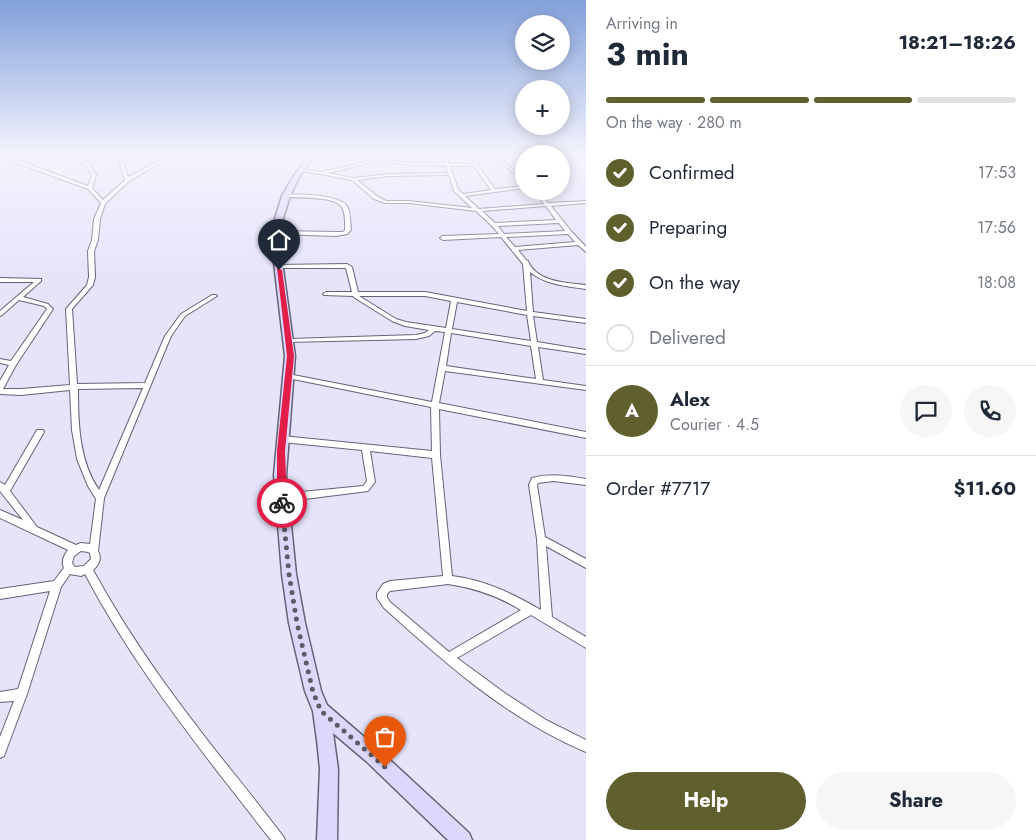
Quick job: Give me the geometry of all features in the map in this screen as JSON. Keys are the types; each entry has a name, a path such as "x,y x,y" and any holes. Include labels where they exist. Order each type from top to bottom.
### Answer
{"street":[{"path":"95,194 103,203"},
{"path":"100,498 91,486 85,472 74,416 69,309 90,284 92,277 91,251 96,240 97,219 103,203 112,194"},
{"path":"372,194 380,201 479,210 586,202"},
{"path":"462,195 468,194"},
{"path":"462,195 494,225 531,270 543,279 586,287"},
{"path":"277,233 345,233 348,230 345,208 341,203 332,200 286,196 278,216 277,233 278,266 289,341 280,475 289,574 297,623 313,692 321,711 329,769 327,840"},
{"path":"543,200 559,221 586,250"},
{"path":"494,225 559,221"},
{"path":"443,238 569,232"},
{"path":"515,249 578,243"},
{"path":"526,262 530,314 540,382"},
{"path":"278,266 347,266 355,294 399,323 536,346 586,352"},
{"path":"0,280 39,280 0,314"},
{"path":"326,294 425,294 530,314 586,321"},
{"path":"94,550 86,546 76,549 67,560 70,568 77,572 87,569 96,558 94,550 100,498 174,326 193,308 214,296"},
{"path":"18,298 46,305 50,310 13,364 0,389 22,392 74,387 147,385"},
{"path":"448,580 436,455 435,405 454,301"},
{"path":"289,341 416,337 427,335 433,329"},
{"path":"0,361 13,364"},
{"path":"443,368 586,388"},
{"path":"288,376 586,435"},
{"path":"34,529 3,488 40,432"},
{"path":"282,439 436,455"},
{"path":"282,498 366,489 370,482 366,448"},
{"path":"547,620 541,539 533,485 536,480 553,478 586,482"},
{"path":"0,514 76,549"},
{"path":"541,539 586,564"},
{"path":"0,752 22,694 57,585 70,568"},
{"path":"87,569 109,612 134,651 192,731 279,840"},
{"path":"586,643 497,593 448,580 390,586 386,587 382,592 382,598 387,605 448,658 502,698 542,724 586,746"},
{"path":"1,594 57,585"},
{"path":"448,658 530,610"},
{"path":"0,697 22,694"},
{"path":"321,711 372,755 462,840"}],"way so far":[{"path":"282,503 289,574 297,623 304,660 313,692 321,711 385,767"}],"route":[{"path":"279,270 286,311 290,356 281,451 282,503"}]}
